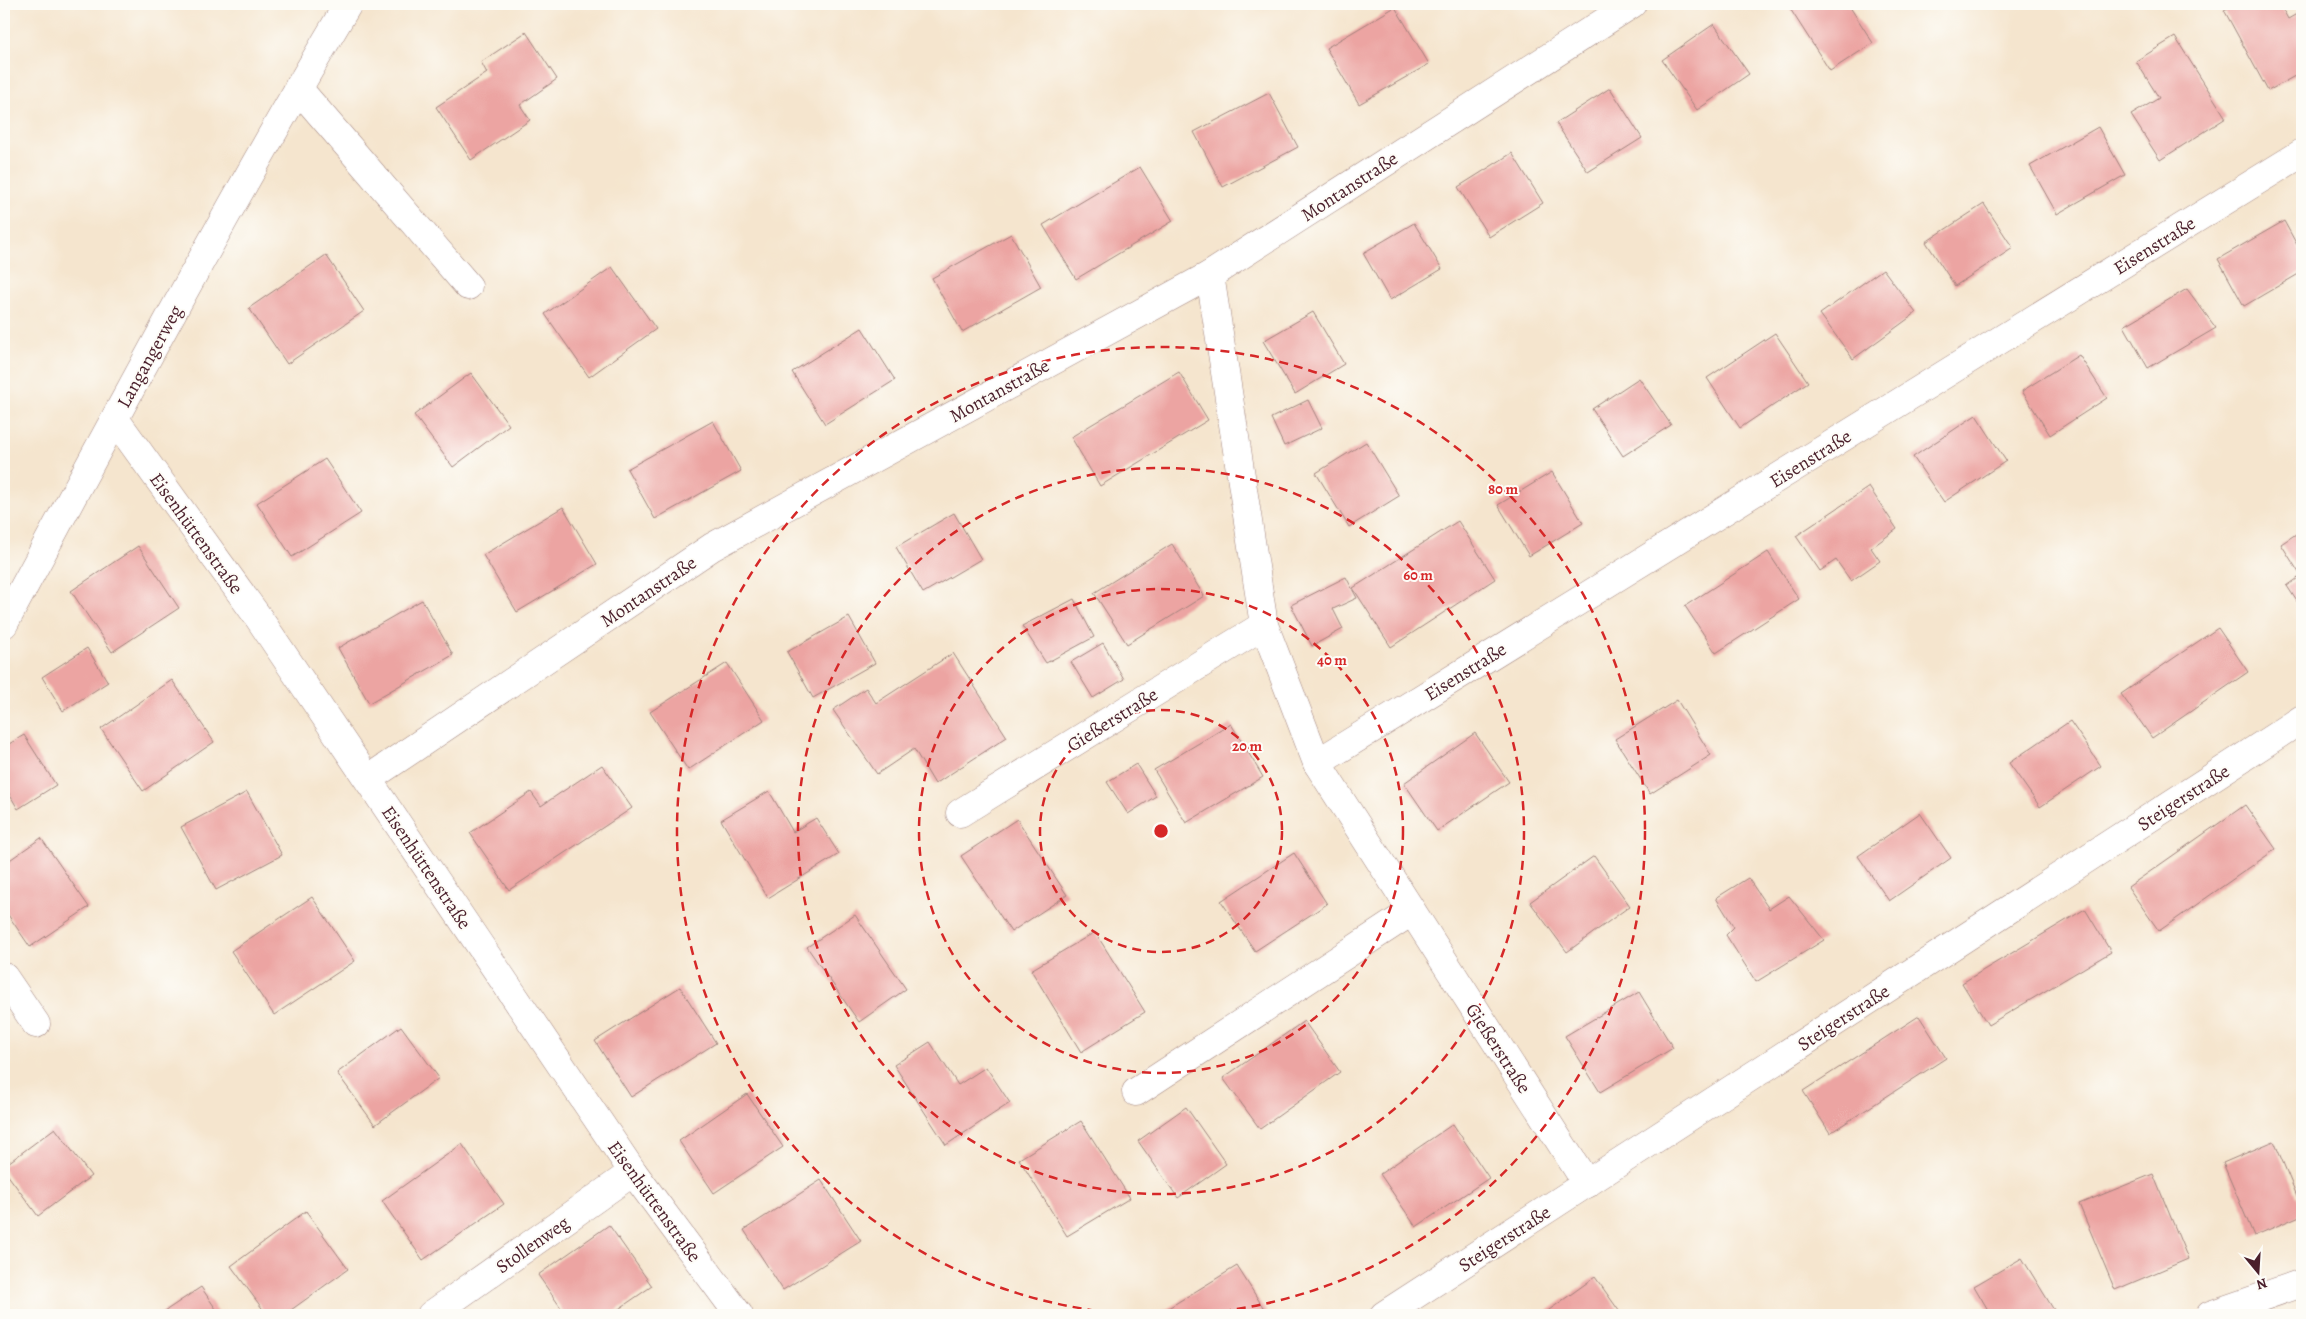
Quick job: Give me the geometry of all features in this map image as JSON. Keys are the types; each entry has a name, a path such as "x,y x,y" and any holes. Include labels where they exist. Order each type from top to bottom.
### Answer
{"street":[{"name":"Langangerweg","path":"4,624 114,419 298,88 348,4"},
{"name":"Montanstraße","path":"368,779 712,548 1210,275 1632,4"},
{"path":"298,88 468,286"},
{"name":"Eisenstraße","path":"1317,763 2302,153"},
{"name":"Gießerstraße","path":"1210,275 1264,625 1317,763 1587,1184"},
{"name":"Eisenhüttenstraße","path":"114,419 258,617 633,1172 739,1315"},
{"name":"Gießerstraße","path":"960,813 1264,625"},
{"name":"Steigerstraße","path":"1384,1315 2302,720"},
{"path":"1136,1092 1411,912"},
{"path":"4,977 36,1024"},
{"name":"Stollenweg","path":"431,1315 633,1172"},
{"path":"2210,1315 2302,1283"}],"building":[{"path":"1787,4 1848,4 1873,43 1830,71"},
{"path":"2235,4 2280,4 2288,19 2302,11 2302,72 2268,91 2224,10"},
{"path":"1395,7 1429,64 1359,104 1326,48"},
{"path":"1714,24 1749,74 1697,110 1662,60"},
{"path":"526,32 557,79 520,105 530,120 471,160 436,107 487,73 481,62"},
{"path":"2175,37 2226,118 2160,160 2131,115 2159,98 2136,61"},
{"path":"1610,88 1642,138 1588,172 1556,123"},
{"path":"1269,93 1298,147 1223,187 1194,132"},
{"path":"2098,127 2125,175 2057,214 2030,166"},
{"path":"1512,153 1543,203 1489,237 1458,187"},
{"path":"1140,167 1173,221 1076,279 1043,225"},
{"path":"1984,204 2013,248 1955,286 1926,242"},
{"path":"2284,221 2302,254 2302,272 2244,306 2218,259"},
{"path":"1414,223 1442,269 1390,300 1363,253"},
{"path":"1011,234 1041,287 962,332 932,278"},
{"path":"326,255 364,311 287,364 249,308"},
{"path":"612,267 656,329 589,377 545,314"},
{"path":"1883,269 1916,313 1853,359 1820,314"},
{"path":"2187,289 2216,328 2148,368 2124,326"},
{"path":"1313,312 1344,364 1295,394 1263,341"},
{"path":"862,328 895,380 825,424 792,372"},
{"path":"1775,333 1808,382 1740,428 1707,378"},
{"path":"2079,355 2107,398 2050,435 2022,391"},
{"path":"1179,372 1208,420 1100,486 1071,437"},
{"path":"471,373 509,425 453,467 414,415"},
{"path":"1639,378 1671,425 1623,456 1592,409"},
{"path":"1308,400 1322,428 1284,446 1271,418"},
{"path":"1976,415 2006,461 1944,502 1913,457"},
{"path":"713,421 741,471 655,519 627,469"},
{"path":"1366,442 1399,496 1349,527 1316,473"},
{"path":"325,459 361,513 292,557 257,503"},
{"path":"1552,472 1583,523 1529,556 1498,505"},
{"path":"1869,487 1897,529 1871,548 1880,561 1851,581 1836,560 1820,571 1796,536"},
{"path":"563,507 597,564 517,612 483,555"},
{"path":"954,513 981,559 923,593 896,547"},
{"path":"1458,521 1495,579 1391,647 1353,588"},
{"path":"2302,530 2302,609 2287,586 2301,576 2281,544"},
{"path":"1172,544 1204,596 1127,644 1094,593"},
{"path":"138,546 179,608 112,652 71,591"},
{"path":"1768,552 1799,599 1716,653 1685,606"},
{"path":"1346,577 1357,598 1333,609 1343,629 1312,646 1291,605"},
{"path":"1074,599 1094,637 1046,663 1022,626"},
{"path":"422,600 453,655 369,703 338,648"},
{"path":"849,617 875,663 813,698 787,652"},
{"path":"2218,628 2248,672 2152,738 2121,694"},
{"path":"1103,643 1124,679 1093,698 1071,662"},
{"path":"87,648 108,682 63,711 42,677"},
{"path":"953,653 1007,737 935,784 914,749 877,774 833,710 866,688 876,703"},
{"path":"727,663 764,720 688,770 650,712"},
{"path":"172,680 214,742 143,791 101,729"},
{"path":"1677,700 1711,755 1650,794 1615,739"},
{"path":"2070,721 2101,766 2040,807 2009,763"},
{"path":"1231,724 1263,777 1186,823 1154,770"},
{"path":"1475,733 1509,782 1437,831 1404,783"},
{"path":"24,735 56,785 18,809 4,785 4,747"},
{"path":"1136,764 1156,796 1128,814 1107,782"},
{"path":"602,765 632,808 509,890 470,833 531,792 541,806"},
{"path":"769,791 793,832 816,818 839,854 768,898 721,820"},
{"path":"247,792 282,855 216,890 181,827"},
{"path":"2245,805 2276,849 2159,931 2128,887"},
{"path":"1920,813 1951,858 1889,901 1858,856"},
{"path":"1017,819 1067,895 1011,932 961,856"},
{"path":"41,838 89,907 30,947 4,909 4,864"},
{"path":"1294,853 1327,904 1255,951 1221,901"},
{"path":"1594,856 1630,906 1567,952 1530,902"},
{"path":"1748,878 1769,909 1789,896 1824,940 1756,982 1726,935 1734,927 1716,898"},
{"path":"312,897 355,961 274,1015 231,951"},
{"path":"2085,909 2111,952 1988,1025 1962,983"},
{"path":"855,915 906,989 859,1022 807,947"},
{"path":"1095,932 1145,1012 1081,1052 1031,970"},
{"path":"680,987 716,1043 631,1097 595,1041"},
{"path":"1639,992 1673,1048 1600,1092 1565,1036"},
{"path":"1919,1016 1946,1058 1830,1133 1803,1091"},
{"path":"1304,1021 1340,1072 1260,1129 1223,1078"},
{"path":"401,1026 439,1078 375,1125 337,1073"},
{"path":"930,1042 958,1085 986,1067 1010,1103 946,1145 894,1065"},
{"path":"747,1094 783,1147 714,1193 679,1141"},
{"path":"1186,1107 1226,1164 1178,1198 1138,1141"},
{"path":"1081,1121 1130,1198 1067,1236 1019,1159"},
{"path":"1453,1124 1489,1178 1416,1227 1380,1174"},
{"path":"55,1128 91,1176 38,1216 4,1170 4,1166"},
{"path":"2274,1141 2302,1208 2302,1215 2254,1236 2223,1163"},
{"path":"462,1144 504,1204 423,1260 382,1201"},
{"path":"2153,1174 2188,1259 2115,1290 2079,1204"},
{"path":"821,1180 861,1241 783,1290 744,1230"},
{"path":"306,1211 348,1269 284,1315 267,1315 231,1266"},
{"path":"609,1225 652,1286 610,1315 566,1315 538,1275"},
{"path":"2022,1258 2057,1315 1991,1315 1974,1286"},
{"path":"1237,1266 1268,1315 1157,1315 1170,1307"},
{"path":"1595,1277 1622,1315 1542,1315"},
{"path":"201,1287 220,1315 159,1315"}]}
